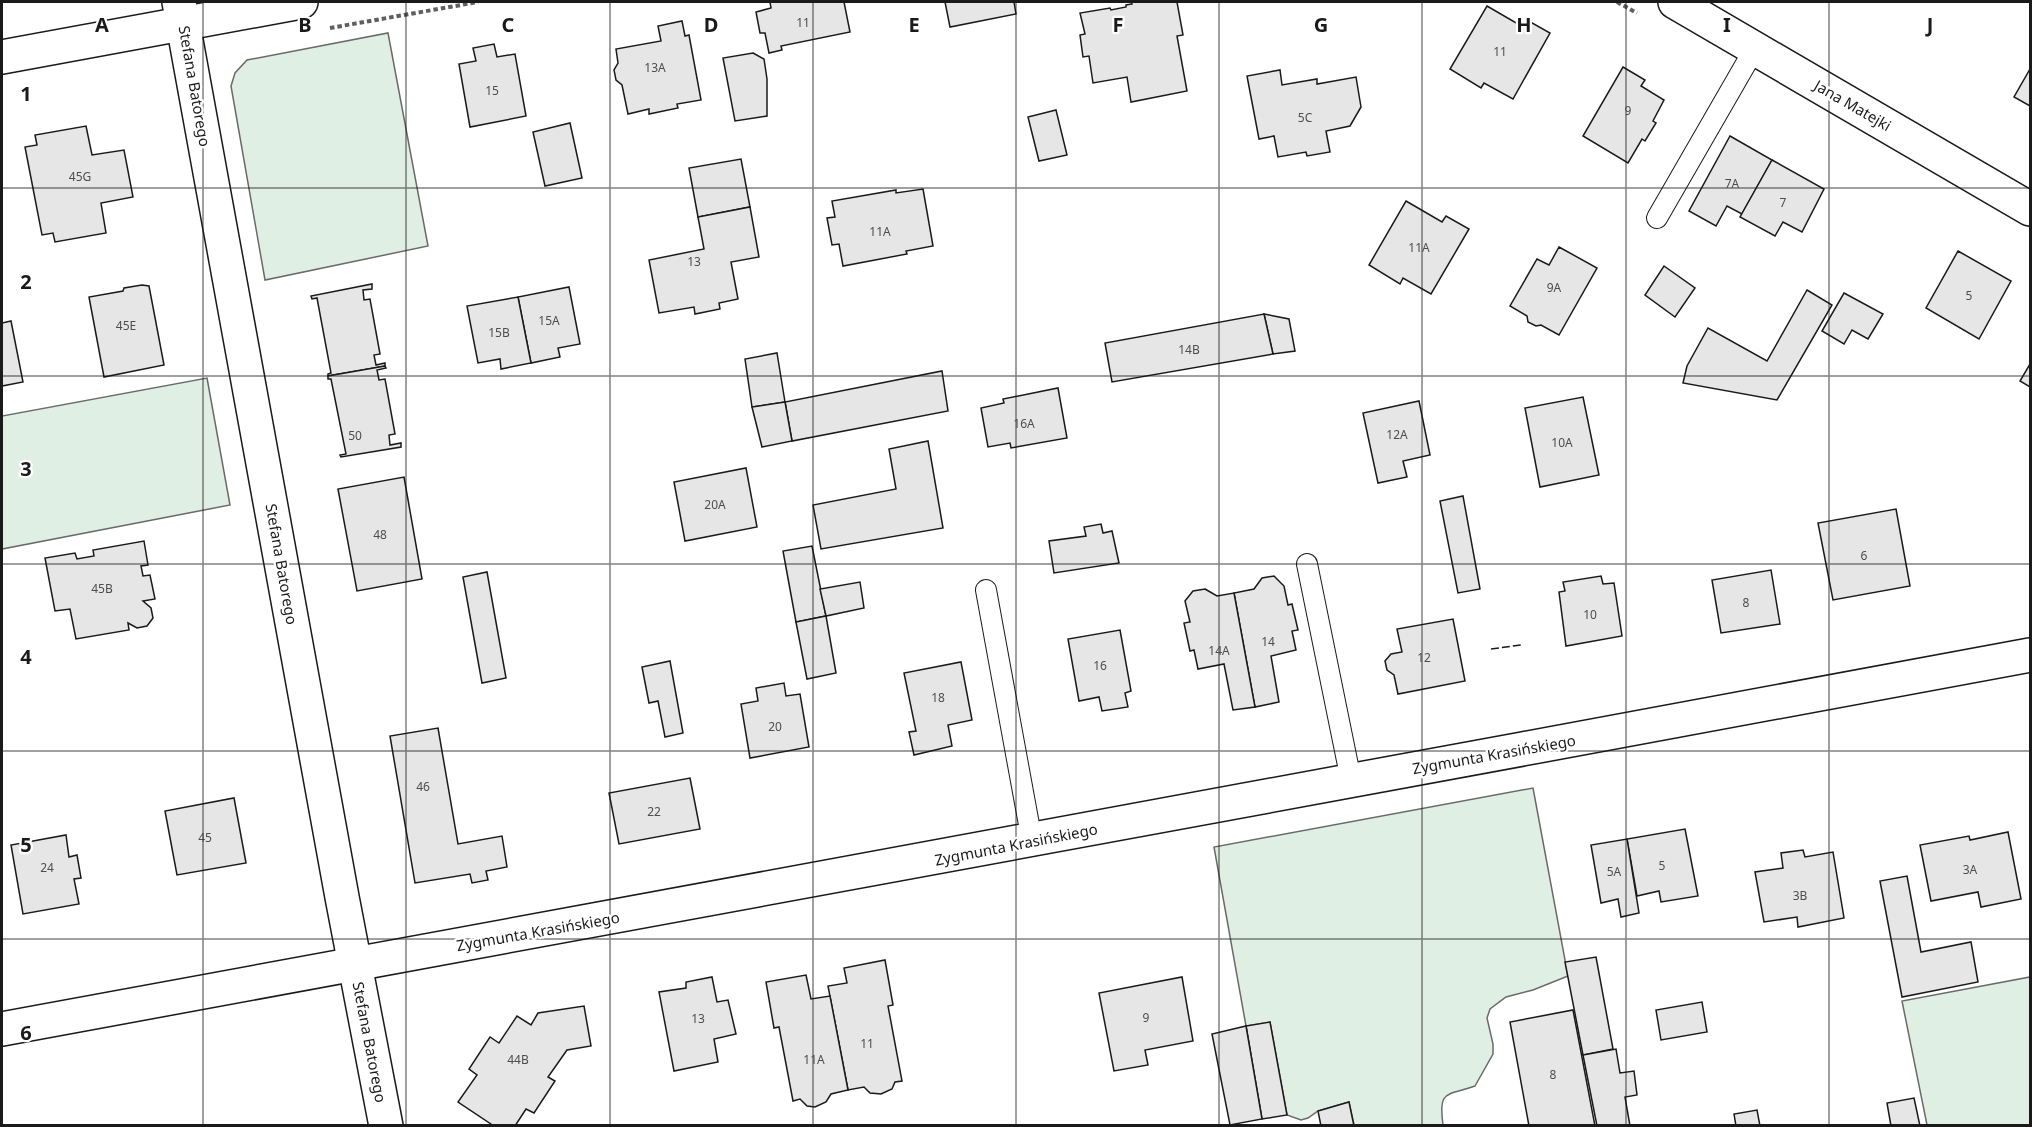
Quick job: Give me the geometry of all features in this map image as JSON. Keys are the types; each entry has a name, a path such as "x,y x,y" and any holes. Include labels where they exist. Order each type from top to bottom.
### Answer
{"street":[{"path":"2,57 181,12 301,2"},
{"name":"Jana Matejki","path":"1676,2 2031,209"},
{"name":"Stefana Batorego","path":"181,12 386,1125"},
{"name":"Zygmunta Krasińskiego","path":"2,1029 356,966 2031,655"}],"lane":[{"path":"1657,218 1755,48"},
{"path":"1306,564 1351,780"},
{"path":"986,590 1032,841"}],"path":[{"path":"320,30 478,2"}],"green space":[{"path":"388,33 428,246 265,280 231,86 235,73 247,60"},
{"path":"207,378 230,505 2,549 2,416"},
{"path":"1533,788 1568,976 1533,990 1506,997 1490,1009 1487,1018 1493,1054 1475,1086 1451,1093 1444,1099 1443,1125 1354,1125 1349,1102 1318,1111 1301,1120 1287,1115 1270,1022 1246,1026 1214,847"},
{"path":"2030,977 2030,1125 1927,1125 1902,1001"}],"building":[{"path":"770,2 844,2 850,32 781,46 782,50 769,53 765,33 760,33 756,12 771,8"},
{"path":"945,2 1014,2 1016,14 950,27"},
{"path":"1131,2 1177,2 1183,35 1177,36 1187,91 1131,102 1127,77 1093,83 1089,56 1083,57 1080,35 1085,34 1080,13 1126,7 1132,4"},
{"path":"1487,6 1523,27 1527,20 1550,33 1513,99 1484,83 1481,88 1450,69"},
{"path":"682,21 685,36 689,35 701,100 677,104 678,108 649,114 649,109 628,114 622,85 616,80 614,70 618,63 616,49 661,41 658,26"},
{"path":"494,44 497,57 515,54 526,116 470,127 459,64 476,61 473,48"},
{"path":"753,53 764,59 767,79 767,116 735,121 723,58"},
{"path":"1623,67 1645,80 1641,86 1664,100 1653,121 1656,123 1645,141 1642,139 1628,163 1583,136"},
{"path":"2030,69 2030,106 2014,97"},
{"path":"1280,70 1282,85 1317,79 1317,84 1356,77 1361,107 1350,126 1326,131 1330,152 1307,156 1306,152 1278,157 1274,136 1259,139 1247,76"},
{"path":"1056,110 1067,155 1039,161 1028,117"},
{"path":"570,123 582,178 545,186 533,132"},
{"path":"86,126 92,155 124,150 133,197 101,203 106,233 55,242 53,233 42,235 25,147 37,145 35,135"},
{"path":"1730,136 1772,160 1742,214 1727,206 1716,226 1689,211"},
{"path":"741,159 750,207 698,217 689,168"},
{"path":"1772,160 1824,189 1802,232 1783,222 1775,236 1740,217"},
{"path":"923,189 933,246 906,251 907,254 843,266 839,244 832,245 827,218 835,217 832,201 896,190 896,193"},
{"path":"1406,201 1442,222 1446,216 1469,229 1431,294 1403,278 1400,284 1369,265"},
{"path":"750,207 759,257 731,262 738,299 719,303 720,309 695,314 694,307 659,313 649,260 704,249 698,217"},
{"path":"1559,247 1597,268 1559,335 1541,325 1536,326 1528,322 1527,316 1510,306 1537,259 1549,265"},
{"path":"1958,251 2011,281 1979,339 1926,308"},
{"path":"1664,266 1695,288 1675,317 1645,295"},
{"path":"372,284 372,289 363,290 364,300 370,299 380,354 374,355 376,365 385,363 385,366 328,376 331,373 317,298 312,299 311,296"},
{"path":"142,285 149,286 164,365 104,377 89,297"},
{"path":"569,287 580,344 558,348 560,357 531,363 518,297"},
{"path":"1807,290 1832,305 1777,400 1683,383 1687,366 1708,328 1767,361"},
{"path":"1844,293 1883,314 1868,339 1852,330 1844,344 1822,331"},
{"path":"518,297 531,363 501,369 500,359 478,363 467,306"},
{"path":"1264,314 1289,319 1295,351 1273,354"},
{"path":"1264,314 1273,354 1112,382 1105,343"},
{"path":"11,321 23,382 2,386 2,323"},
{"path":"777,353 785,402 752,407 745,359"},
{"path":"2030,364 2030,387 2020,381"},
{"path":"385,366 386,368 377,370 379,380 385,379 395,434 389,435 390,445 401,443 401,447 341,457 340,455 346,454 331,379 328,379 328,376"},
{"path":"942,371 948,411 792,441 785,402"},
{"path":"1058,388 1067,438 1011,448 1010,443 988,447 981,408 1004,403 1003,399"},
{"path":"1583,397 1599,475 1540,487 1525,408"},
{"path":"1419,401 1430,455 1403,461 1407,477 1378,483 1363,413"},
{"path":"785,402 792,441 762,447 752,407"},
{"path":"928,441 943,528 821,549 813,505 896,489 889,449"},
{"path":"746,468 757,527 685,541 674,482"},
{"path":"404,477 422,579 357,591 338,489"},
{"path":"1463,496 1480,589 1458,593 1440,501"},
{"path":"1896,509 1910,586 1833,600 1818,523"},
{"path":"1101,524 1103,533 1112,531 1119,563 1054,573 1049,541 1086,536 1084,527"},
{"path":"144,541 148,565 141,566 143,576 150,575 155,599 143,601 151,608 153,618 147,626 137,628 128,623 129,630 76,639 70,609 55,611 45,558 75,553 77,559 94,556 93,550"},
{"path":"812,546 826,616 796,622 783,551"},
{"path":"1771,570 1780,624 1721,633 1712,580"},
{"path":"487,572 506,678 482,683 463,577"},
{"path":"1274,576 1284,586 1288,605 1292,604 1298,630 1292,631 1296,650 1271,656 1279,702 1255,707 1234,593 1254,589 1262,578"},
{"path":"1601,576 1603,584 1614,583 1622,636 1566,646 1559,592 1565,591 1563,582"},
{"path":"860,582 864,608 826,616 820,589"},
{"path":"1205,589 1217,596 1234,593 1255,707 1233,710 1224,664 1198,669 1194,650 1190,651 1184,623 1190,622 1185,601 1193,591"},
{"path":"826,616 836,673 807,679 796,622"},
{"path":"1453,619 1465,681 1398,694 1394,675 1387,670 1385,661 1391,654 1402,652 1397,629"},
{"path":"1120,630 1131,691 1125,693 1128,707 1102,711 1099,697 1079,701 1068,639"},
{"path":"670,661 683,733 665,737 658,701 649,703 642,667"},
{"path":"961,662 972,720 948,725 952,746 914,755 909,732 916,731 904,673"},
{"path":"784,683 786,696 800,694 809,747 750,758 741,704 758,701 756,688"},
{"path":"438,728 458,844 502,836 507,867 486,871 488,880 472,883 470,874 415,883 390,736"},
{"path":"690,778 700,829 619,844 609,793"},
{"path":"234,798 246,863 177,875 165,811"},
{"path":"1685,829 1698,896 1661,902 1659,891 1637,896 1627,839"},
{"path":"2008,832 2021,899 1981,907 1978,892 1931,901 1920,845 1969,836 1970,840"},
{"path":"66,835 69,857 77,855 81,878 74,879 79,904 23,914 11,845"},
{"path":"1627,839 1639,913 1621,917 1618,899 1601,903 1591,845"},
{"path":"1803,850 1805,857 1833,852 1844,918 1798,927 1797,917 1764,922 1755,872 1783,868 1781,853"},
{"path":"1907,876 1921,952 1971,942 1978,982 1902,997 1880,881"},
{"path":"1596,957 1613,1049 1583,1055 1565,962"},
{"path":"885,960 893,1005 888,1006 902,1081 895,1082 892,1089 881,1094 870,1093 864,1087 848,1090 828,986 847,983 844,968"},
{"path":"806,975 811,999 830,996 848,1090 831,1094 826,1102 815,1107 807,1106 800,1099 793,1101 779,1027 774,1028 766,982"},
{"path":"712,977 717,1002 728,1000 736,1034 714,1039 718,1062 674,1071 659,992 686,988 686,982"},
{"path":"1182,977 1193,1041 1145,1050 1148,1065 1114,1071 1099,993"},
{"path":"1702,1002 1707,1032 1661,1040 1656,1010"},
{"path":"584,1006 591,1046 567,1050 548,1077 555,1081 534,1113 526,1109 515,1126 494,1126 458,1102 477,1075 469,1069 490,1037 499,1043 517,1016 531,1025 538,1013"},
{"path":"1573,1010 1595,1126 1529,1126 1510,1022"},
{"path":"1270,1022 1287,1115 1262,1119 1246,1026"},
{"path":"1246,1026 1262,1119 1230,1125 1212,1034"},
{"path":"1616,1049 1620,1073 1634,1071 1637,1095 1625,1097 1630,1126 1597,1126 1583,1055"},
{"path":"1914,1098 1920,1126 1891,1126 1887,1103"},
{"path":"1349,1102 1354,1126 1321,1126 1318,1111"},
{"path":"1757,1110 1760,1126 1736,1126 1734,1114"}],"fence":[{"path":"1491,649 1521,645"}]}
